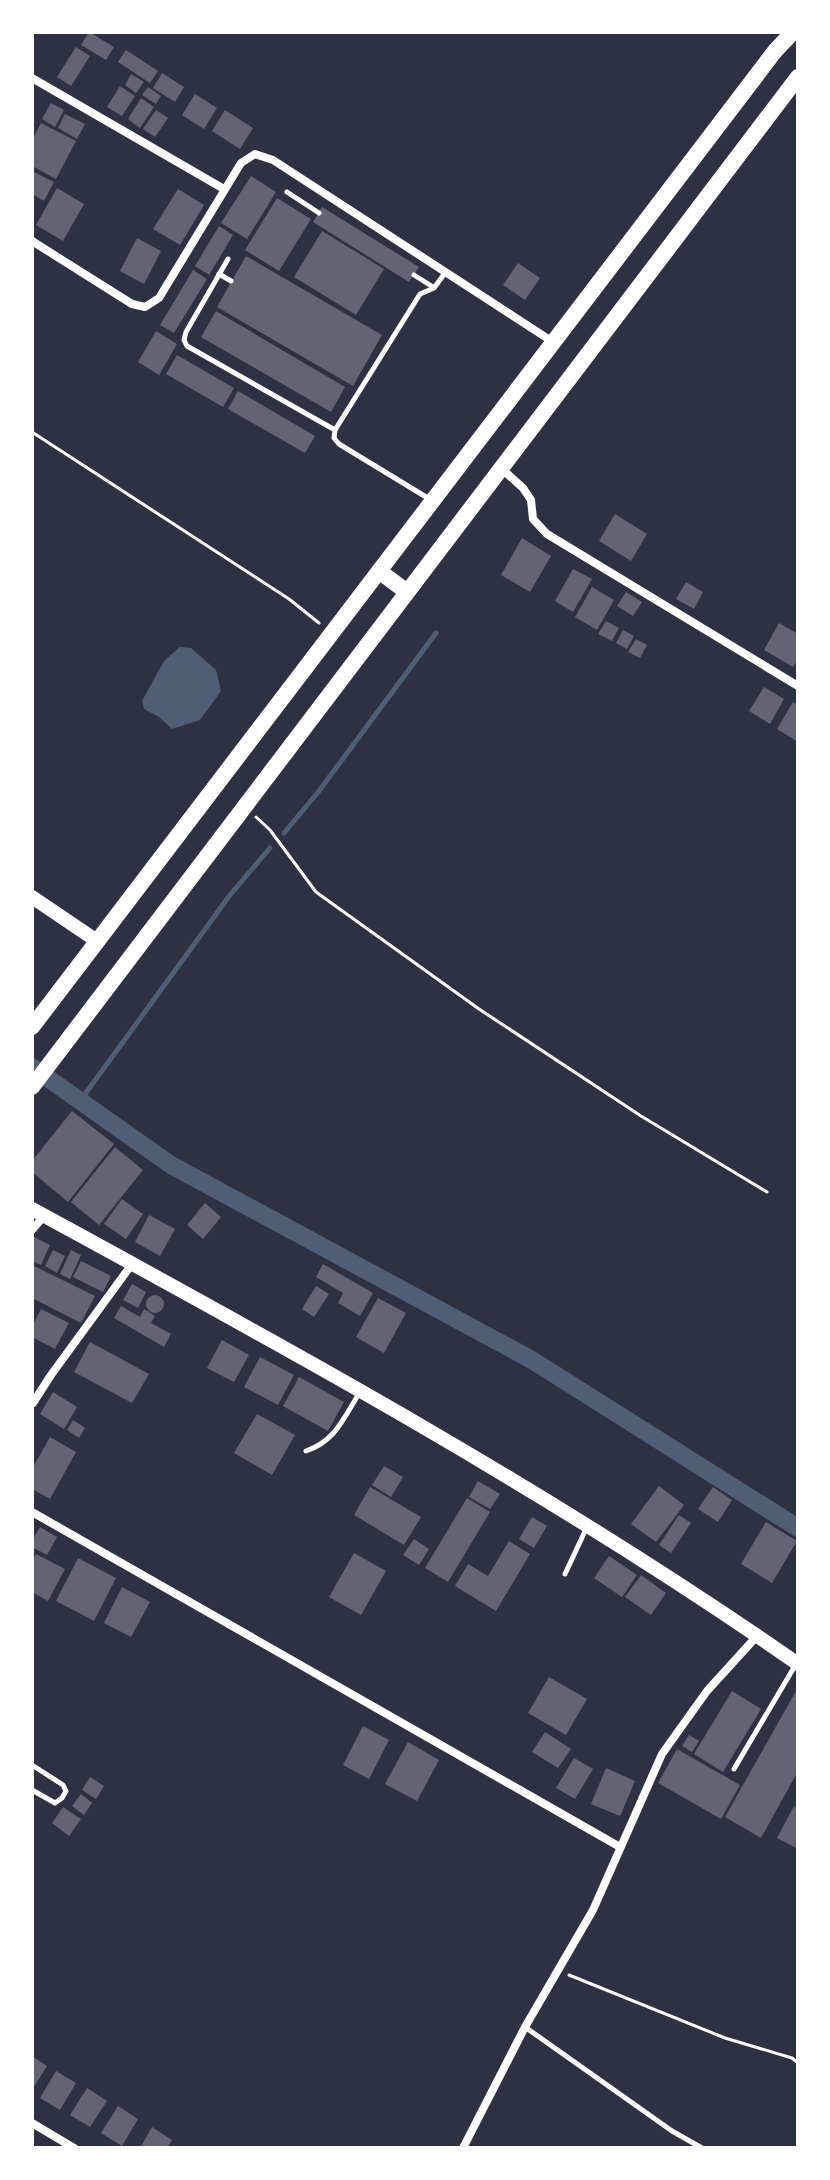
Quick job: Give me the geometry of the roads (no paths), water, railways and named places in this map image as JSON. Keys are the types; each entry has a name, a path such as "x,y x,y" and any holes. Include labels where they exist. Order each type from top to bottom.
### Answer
{"main road":[{"path":"36,1022 775,51 793,32"},
{"path":"32,1087 798,77"},
{"path":"379,571 407,592"}],"street":[{"path":"32,78 224,189"},
{"path":"32,241 132,304 145,307 159,298 241,163 255,154 273,160 553,342"},
{"path":"501,468 523,488 531,500 533,519 547,534 798,686"},
{"path":"32,897 97,941"},
{"path":"32,1230 38,1212 360,1391 588,1525 797,1664"},
{"path":"33,1403 132,1264"},
{"path":"32,1512 620,1847"},
{"path":"463,2148 525,2027 593,1910 662,1754 707,1691 757,1636"},
{"path":"32,2123 74,2148"}],"lane":[{"path":"287,192 319,213"},
{"path":"228,259 186,332 184,340 187,346 335,430"},
{"path":"432,501 334,438 335,430 420,294 434,288 445,272"},
{"path":"219,274 231,281"},
{"path":"414,275 434,288"},
{"path":"367,361 375,366"},
{"path":"306,1451 322,1446 335,1432 360,1391"},
{"path":"565,1574 588,1525"},
{"path":"734,1769 797,1664"},
{"path":"32,1765 63,1785 66,1791 55,1803 32,1790"},
{"path":"525,2027 672,2131 702,2148"}],"water":[{"path":"180,647 191,648 216,670 221,691 200,720 172,729 144,709 142,701 164,661"}],"waterway":[{"path":"284,833 319,791 436,633"},
{"path":"80,1101 230,895 270,848"},
{"path":"32,1067 171,1165 532,1360 798,1528"}]}
